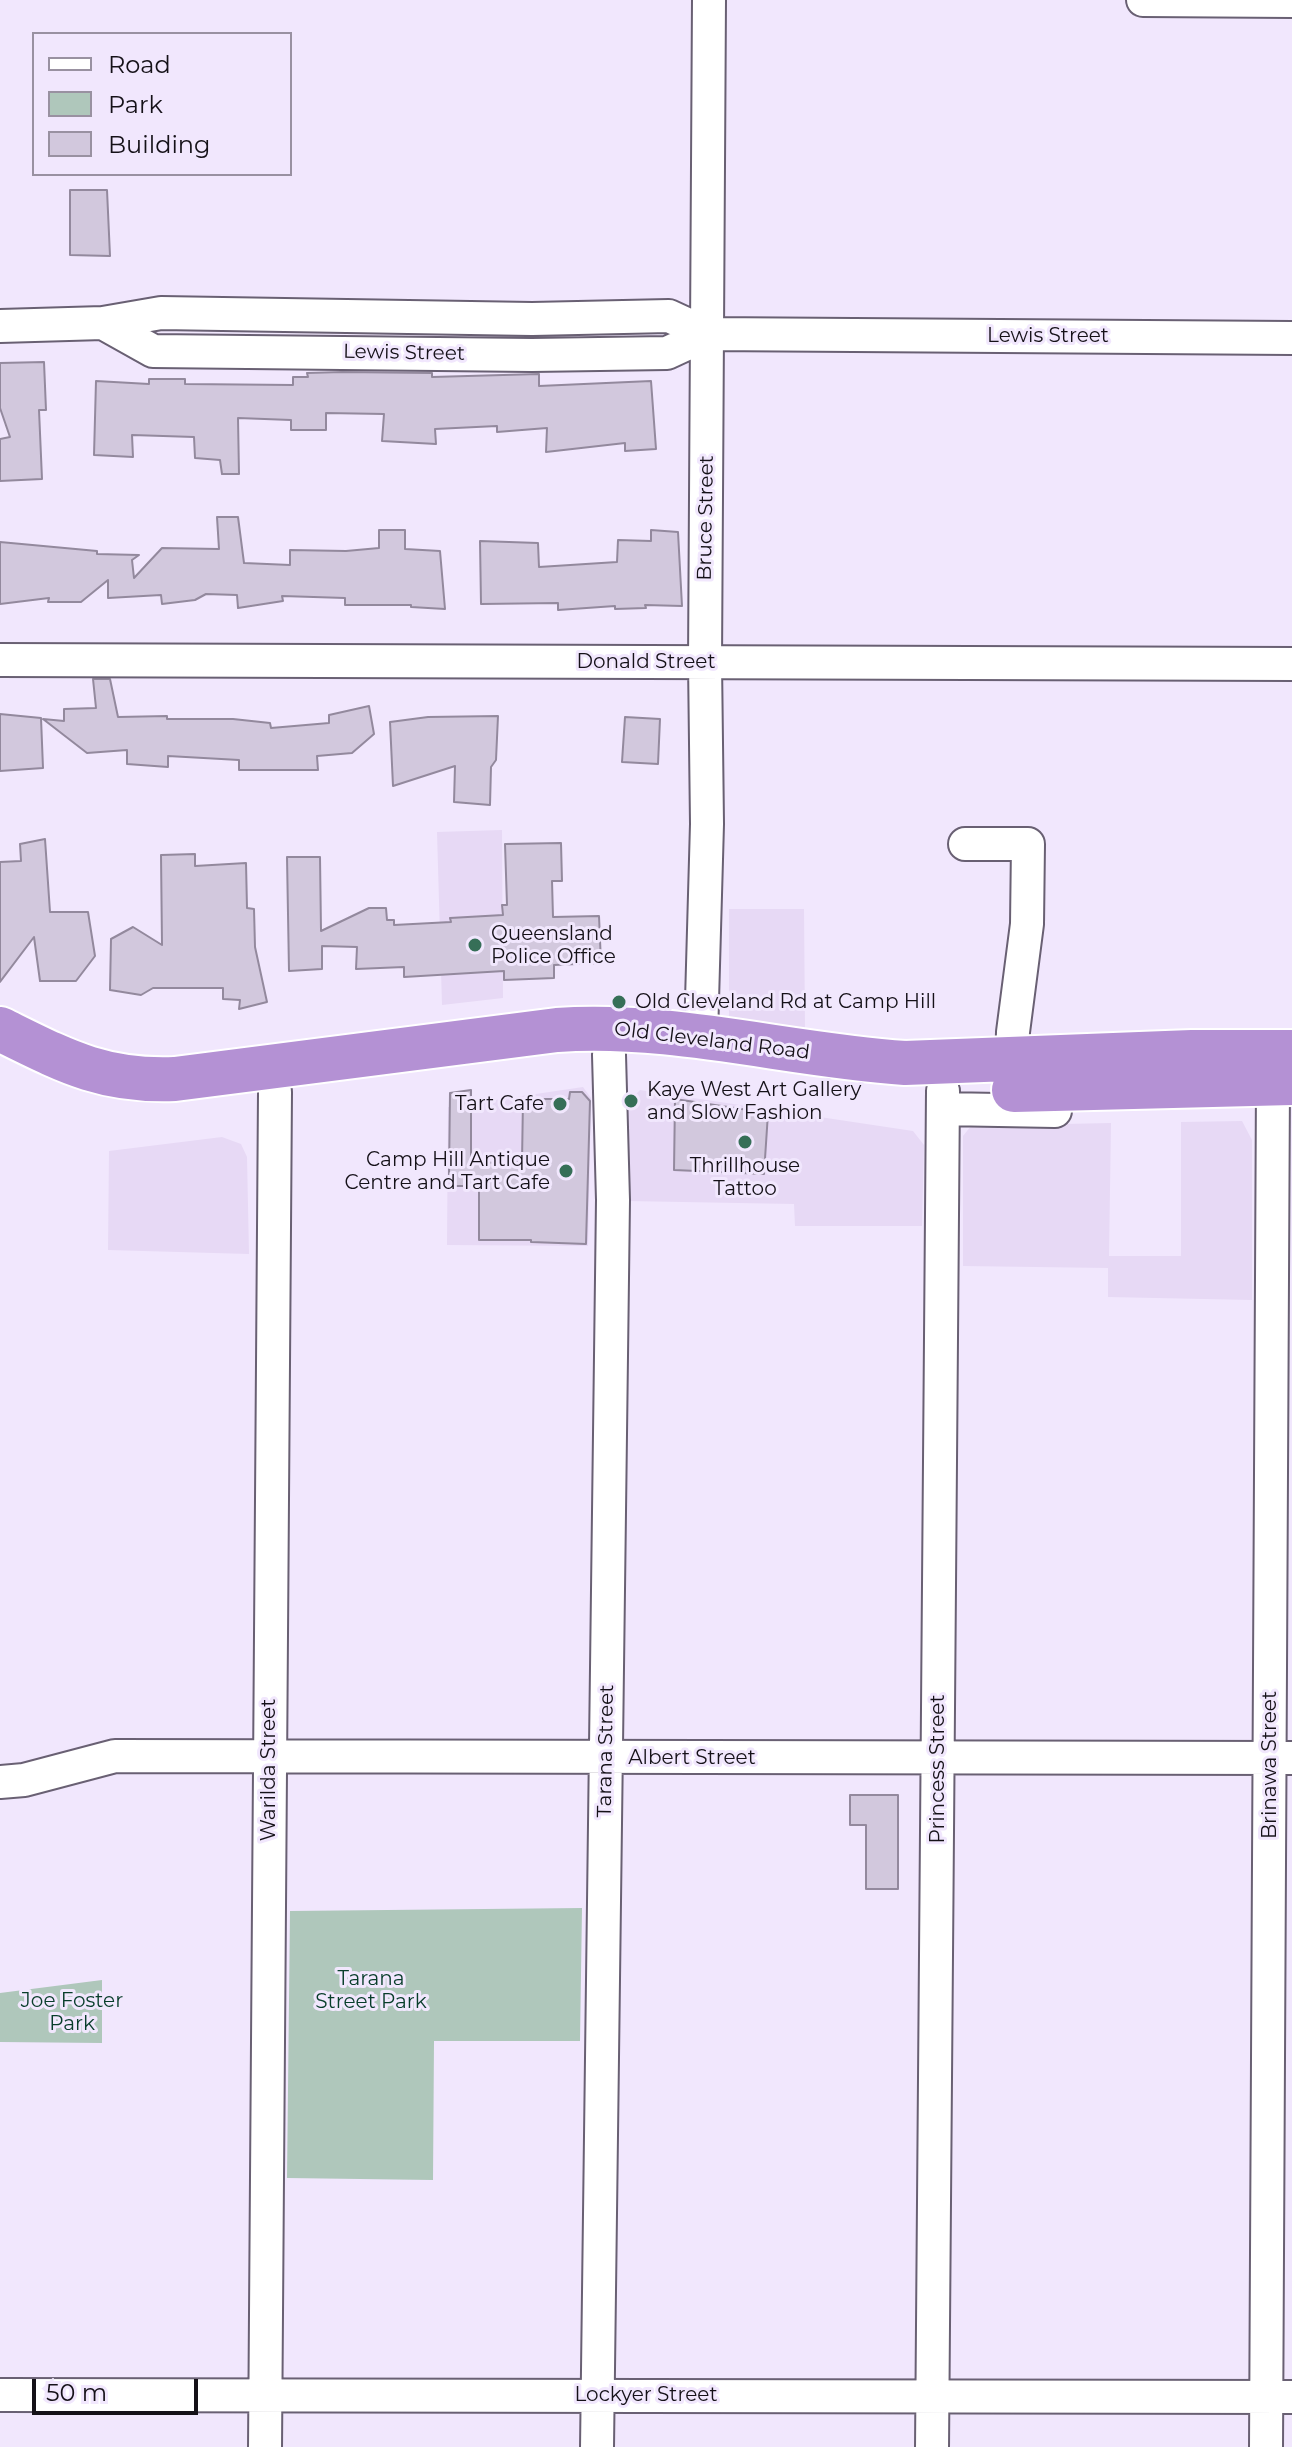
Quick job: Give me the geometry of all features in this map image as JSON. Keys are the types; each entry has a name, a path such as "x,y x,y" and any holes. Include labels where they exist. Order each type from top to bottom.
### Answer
{"highway":[{"name":"Old Cleveland Road","path":"0,1029 59,1058 105,1075 145,1080 175,1079 557,1030 619,1028 905,1063 1179,1052 1275,1076"},
{"name":"Old Cleveland Road","path":"0,1059 66,1091 95,1101 164,1107 547,1059 609,1055 642,1057 943,1100 1275,1076"}],"street":[{"name":"Bruce Street","path":"701,1036 707,824 709,0"},
{"path":"1143,0 1292,1"},
{"name":"Lewis Street","path":"0,326 103,323 153,351 532,355 667,353 708,334 1292,338"},
{"name":"Donald Street","path":"0,660 1292,664"},
{"path":"965,844 1028,844 1027,924 1012,1061"},
{"name":"Tarana Street","path":"597,2447 613,1200 609,1055"},
{"name":"Brinawa Street","path":"1266,2447 1279,2397 1281,1758 1275,1076"},
{"name":"Warilda Street","path":"265,2447 275,1092"},
{"name":"Princess Street","path":"932,2447 943,1100"},
{"name":"Albert Street","path":"0,1782 24,1780 115,1756 1281,1758"},
{"name":"Lockyer Street","path":"0,2395 1279,2397"}],"shaded area":[{"path":"502,830 503,998 442,1005 437,832"},
{"path":"729,909 804,909 805,1030 729,1023"},
{"path":"583,1087 591,1098 588,1246 447,1245 448,1107"},
{"path":"640,1090 913,1131 924,1145 922,1226 795,1226 794,1204 627,1201 626,1104"},
{"path":"1242,1121 1252,1140 1252,1300 1108,1297 1108,1268 963,1266 963,1136 971,1126 1111,1123 1109,1256 1181,1256 1181,1122"},
{"path":"222,1137 241,1144 247,1157 249,1254 108,1250 109,1151"}],"green space":[{"name":"Tarana Street Park","path":"582,1908 580,2041 434,2041 433,2180 287,2178 290,1911"},
{"name":"Joe Foster Park","path":"102,1980 102,2043 0,2042 0,1993"}],"building":[{"path":"70,190 107,190 110,256 70,255"},
{"path":"44,362 46,410 39,410 42,479 0,481 0,439 10,437 0,408 0,363"},
{"path":"307,373 432,373 432,377 539,374 539,386 651,381 656,449 625,451 625,443 546,452 547,428 497,432 497,426 435,429 436,444 382,441 384,414 326,413 326,430 291,430 291,420 238,418 239,474 222,474 220,460 195,458 194,437 132,435 133,457 94,455 96,381 149,384 149,379 185,379 185,384 293,385 293,377 308,377"},
{"path":"217,517 238,517 244,563 290,565 290,550 379,548 379,530 405,530 405,549 440,551 445,609 411,605 345,605 345,598 282,596 283,601 238,608 237,595 206,594 195,600 162,604 161,595 108,598 108,580 81,602 48,602 49,598 0,604 0,542 97,551 97,554 139,555 132,560 134,578 162,548 219,549"},
{"path":"651,530 678,532 682,606 558,610 558,603 481,604 480,541 538,543 539,567 617,562 618,540 651,541"},
{"path":"93,679 110,679 118,717 233,719 270,723 271,728 329,723 329,715 369,706 374,734 352,753 317,756 318,770 239,770 239,760 168,756 168,767 127,764 127,750 87,753 43,719 64,721 64,709 96,708"},
{"path":"0,714 41,718 43,768 0,771"},
{"path":"498,716 496,760 491,767 490,805 454,802 455,766 393,786 390,722 428,717"},
{"path":"625,717 660,719 658,764 622,762"},
{"path":"45,839 50,912 88,912 95,956 76,981 40,981 34,937 0,982 0,862 21,861 20,844"},
{"path":"561,843 562,881 552,881 553,917 599,916 601,963 554,965 554,978 504,980 504,971 404,977 404,967 356,969 357,947 322,946 322,969 289,971 287,857 320,857 321,931 369,908 386,908 387,920 394,920 394,925 503,915 502,905 507,905 505,844"},
{"path":"195,854 195,866 246,863 247,908 254,909 255,947 267,1002 239,1009 240,1000 223,999 223,988 153,988 141,995 110,990 111,939 133,927 162,945 161,855"},
{"path":"471,1090 471,1163 522,1162 523,1099 569,1099 570,1092 582,1092 590,1101 586,1244 479,1240 479,1186 451,1186 449,1174 450,1093"},
{"path":"675,1099 768,1113 764,1174 674,1170"},
{"path":"850,1795 898,1795 898,1889 866,1889 866,1825 850,1825"}],"place":[{"name":"Queensland Police Office","path":"475,945"},
{"name":"Old Cleveland Rd at Camp Hill","path":"619,1002"},
{"name":"Kaye West Art Gallery and Slow Fashion","path":"631,1101"},
{"name":"Tart Cafe","path":"560,1104"},
{"name":"Thrillhouse Tattoo","path":"745,1142"},
{"name":"Camp Hill Antique Centre and Tart Cafe","path":"566,1171"}]}
